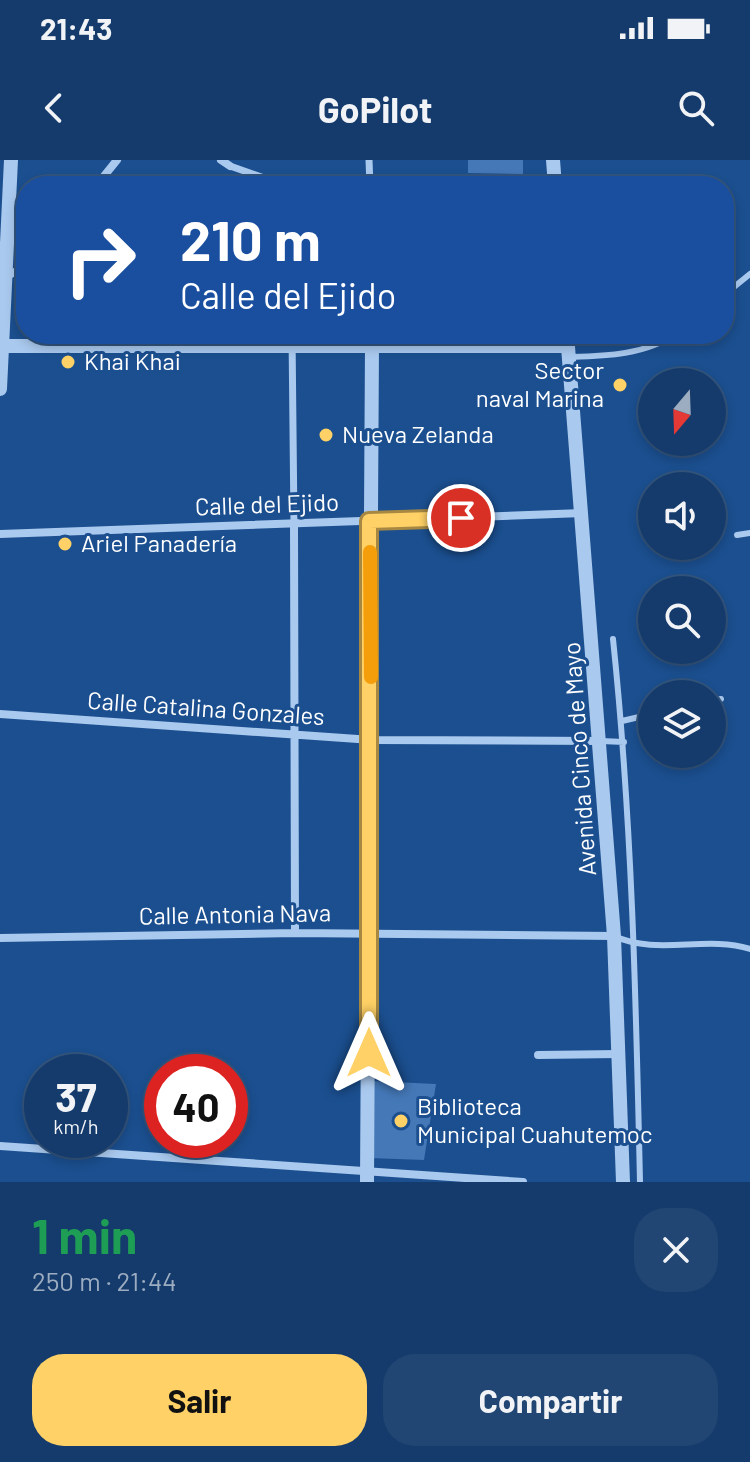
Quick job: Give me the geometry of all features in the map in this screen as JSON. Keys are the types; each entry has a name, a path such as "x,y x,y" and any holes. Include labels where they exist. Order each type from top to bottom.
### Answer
{"street":[{"path":"0,389 11,160"},
{"path":"104,176 117,160"},
{"path":"221,160 258,176"},
{"path":"6,276 16,272"},
{"path":"0,346 83,344"},
{"path":"292,344 295,933"},
{"path":"367,1177 372,740 369,521 372,344"},
{"path":"503,344 568,346"},
{"name":"Avenida Cinco de Mayo","path":"568,346 614,936 623,1182"},
{"name":"Calle del Ejido","path":"0,534 583,513"},
{"name":"Calle Catalina Gonzales","path":"0,714 372,740 601,741"},
{"name":"Calle Antonia Nava","path":"0,938 295,933 614,936"},
{"path":"538,1055 619,1054"},
{"path":"0,1146 367,1177 523,1182"}],"lane":[{"path":"734,287 750,274"},
{"path":"568,346 610,355 653,344"},
{"path":"737,535 750,533"},
{"path":"613,639 624,742 635,946 640,1182"},
{"path":"622,721 638,717"},
{"path":"601,741 624,742"},
{"path":"614,936 635,946 733,944 750,949"}],"building":[{"path":"468,160 523,160 523,174 468,173"},
{"name":"Biblioteca Municipal Cuahutemoc","path":"372,1081 436,1084 424,1160 369,1158"}],"slow traffic":[{"path":"370,552 371,677"}],"place":[{"name":"Khai Khai","path":"68,362"},
{"name":"Sector naval Marina","path":"620,385"},
{"name":"Nueva Zelanda","path":"326,435"},
{"name":"Ariel Panadería","path":"65,544"},
{"name":"Biblioteca Municipal Cuahutemoc","path":"401,1121"}],"route":[{"path":"369,1053 372,740 369,521 461,518"}]}
